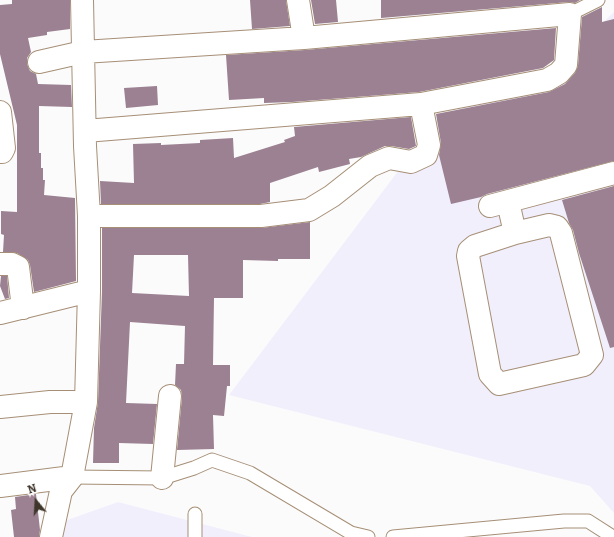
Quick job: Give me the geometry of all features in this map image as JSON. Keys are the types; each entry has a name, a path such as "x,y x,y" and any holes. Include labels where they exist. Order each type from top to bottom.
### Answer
{"street":[{"path":"51,537 61,491 72,477 86,402 89,291 89,216 85,131 82,0"},
{"path":"298,0 304,38"},
{"path":"39,62 83,52 304,38 570,14 566,65 558,73 547,80 421,104 85,131"},
{"path":"89,216 261,216 309,210 332,196 370,166 389,158 411,162 426,155 429,145 421,104"},
{"path":"0,112 4,148 2,152 0,152"},
{"path":"515,233 499,204 614,173"},
{"path":"549,225 557,227 561,232 592,355 584,365 499,384 490,374 468,256 469,251 475,246 515,233 549,225"},
{"path":"0,264 12,264 18,267 23,308"},
{"path":"0,313 89,291"},
{"path":"162,478 170,396"},
{"path":"0,407 50,402 86,402"},
{"path":"0,486 72,477"}],"lane":[{"path":"570,14 598,0"},
{"path":"72,477 162,478 194,468 212,460 250,473 351,533 368,537"},
{"path":"195,514 195,537"},
{"path":"392,537 564,521 588,521 613,537"}],"shaded area":[{"path":"614,12 614,513 590,486 229,395 439,117 548,75"},
{"path":"118,502 252,537 54,537 56,524"}],"building":[{"path":"12,0 70,0 70,29 47,32 47,35 28,38 31,52 27,58 27,64 30,71 36,74 38,84 71,85 72,107 39,106 39,153 41,153 43,180 45,180 44,195 75,198 76,281 34,292 28,260 17,253 3,252 4,235 1,234 1,211 17,212 17,125 0,54 0,5 12,4"},
{"path":"250,0 286,0 290,26 252,29"},
{"path":"311,0 336,0 338,22 315,24"},
{"path":"381,0 580,0 575,3 569,2 381,18"},
{"path":"602,7 602,22 614,19 614,161 451,204 439,155 441,143 436,114 549,92 565,84 575,73 578,66 582,17"},
{"path":"556,28 554,60 543,68 419,92 292,102 264,103 264,98 229,100 226,55 305,50"},
{"path":"157,86 158,105 126,108 124,88"},
{"path":"411,117 416,146 409,149 385,146 361,157 349,159 350,164 319,172 318,167 270,183 270,202 260,204 101,204 100,181 134,183 133,144 161,143 161,145 200,143 200,140 233,138 234,158 285,142 284,140 295,136 294,127"},
{"path":"614,186 614,347 610,348 573,230 569,223 562,200"},
{"path":"310,222 310,259 278,259 278,261 243,260 243,298 214,298 213,365 230,365 230,386 227,386 224,416 213,415 214,449 177,450 182,397 181,390 175,385 176,364 184,364 185,326 130,322 126,403 157,404 153,444 119,443 119,463 93,463 94,428 98,402 102,291 102,228 261,228","holes":["134,255 188,255 189,296 132,293"]},
{"path":"1,276 7,276 9,298 5,299 0,286"},
{"path":"36,494 40,530 39,537 14,537 11,510 16,509 15,497"}]}
